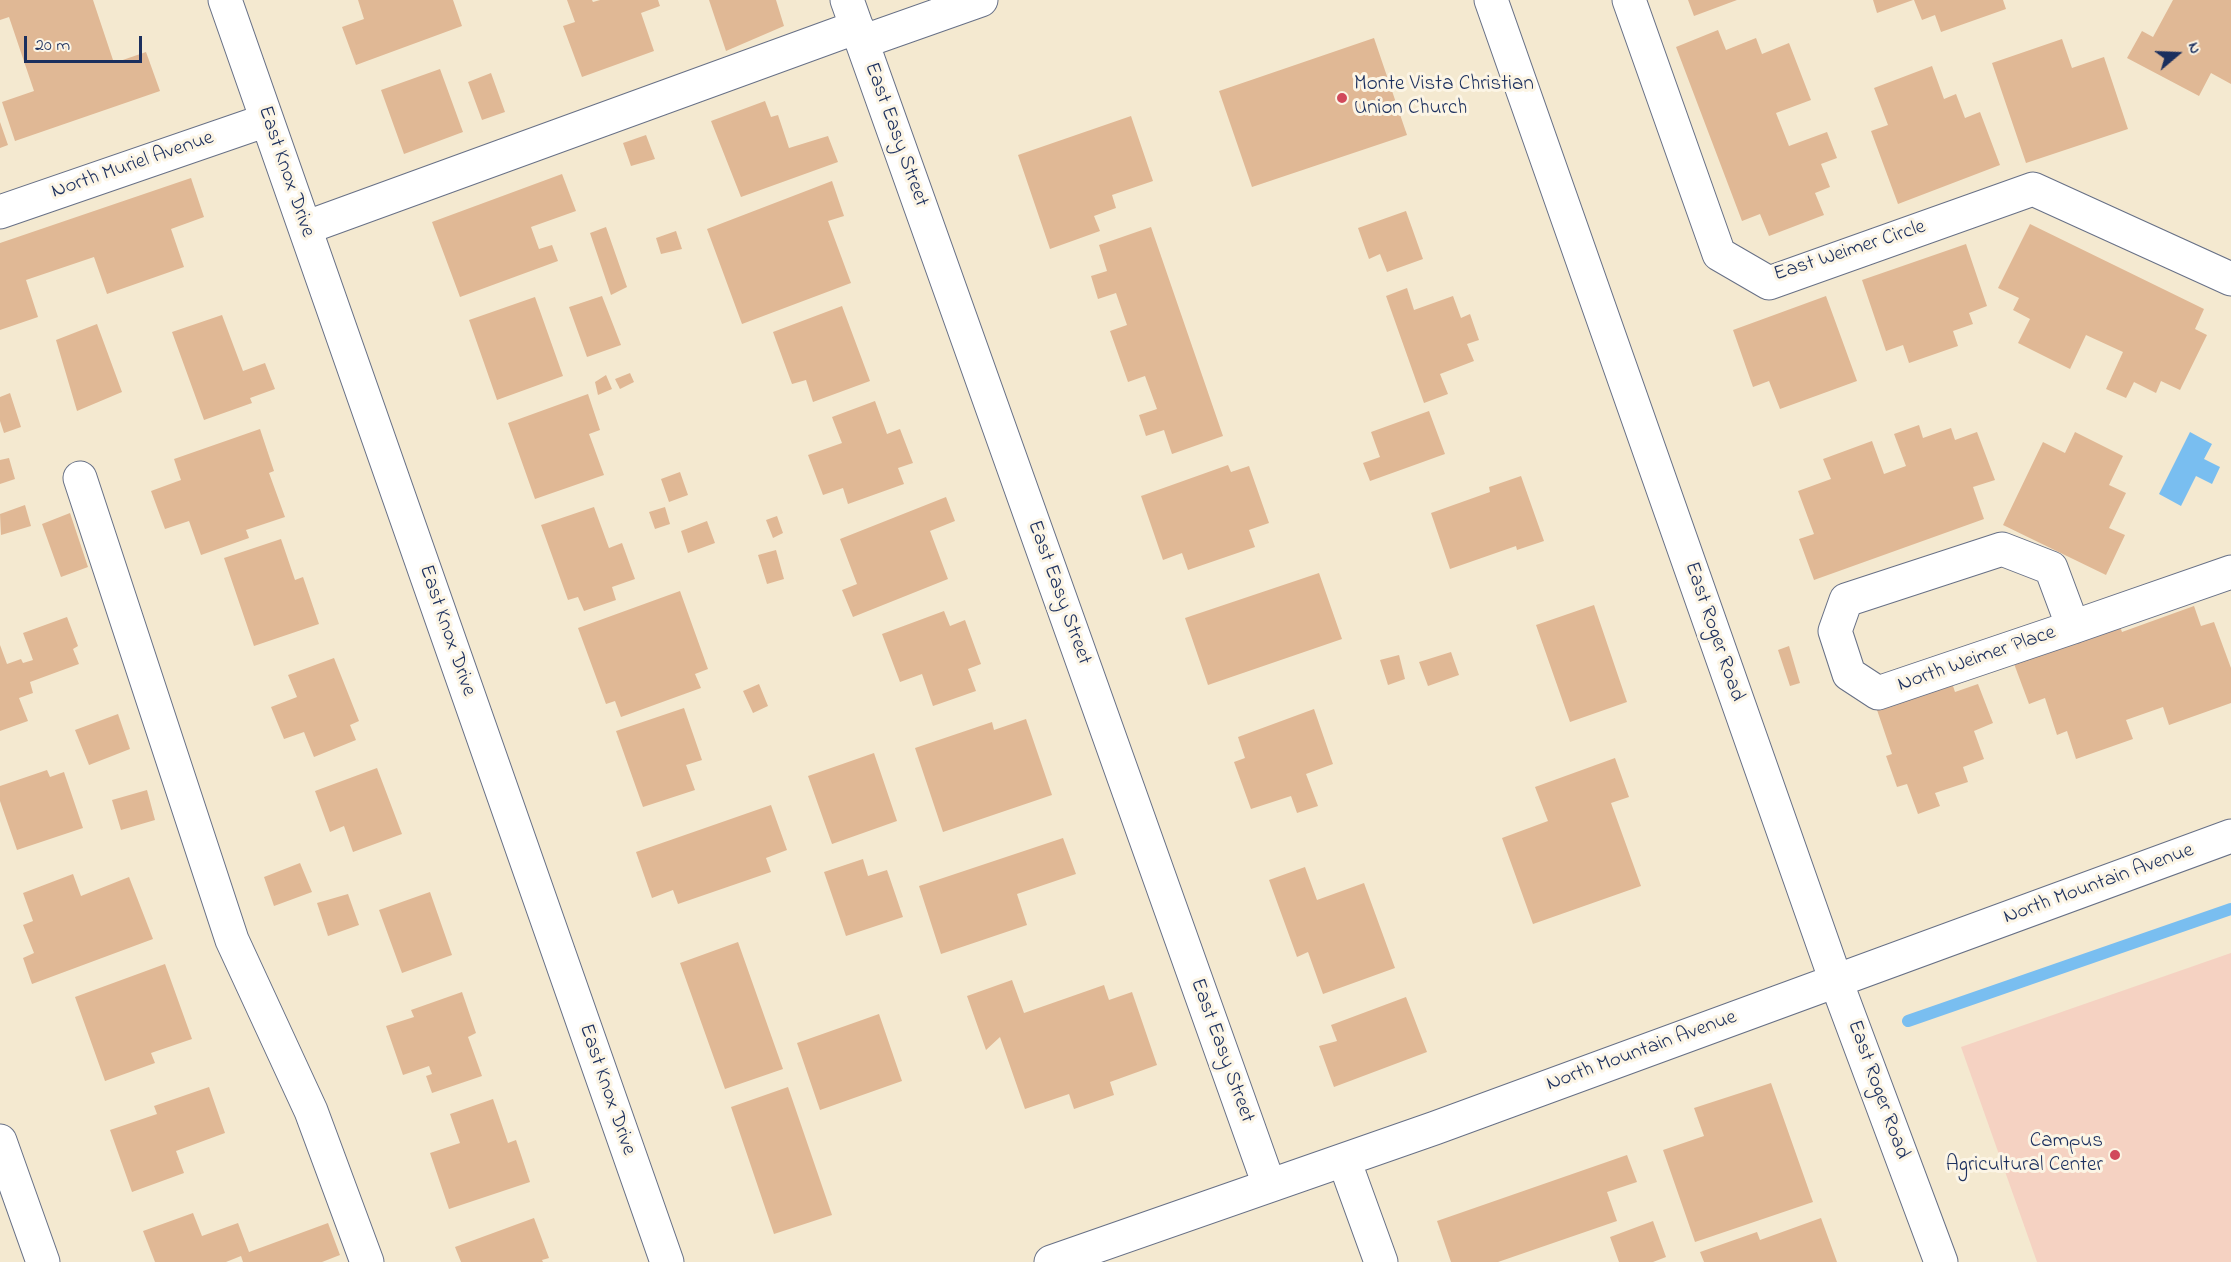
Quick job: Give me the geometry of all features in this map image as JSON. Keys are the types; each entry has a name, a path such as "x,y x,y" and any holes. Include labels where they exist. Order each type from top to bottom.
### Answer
{"street":[{"name":"East Knox Drive","path":"225,0 667,1262"},
{"path":"305,228 855,23 981,0"},
{"name":"East Roger Road","path":"1491,0 1836,981 1941,1262"},
{"name":"East Weimer Circle","path":"1629,0 1719,254 1769,283 2033,189 2231,279"},
{"name":"East Easy Street","path":"855,23 1269,1185"},
{"name":"North Muriel Avenue","path":"0,212 267,120"},
{"path":"80,478 232,940 311,1111 367,1262"},
{"name":"North Weimer Place","path":"2073,627 2051,568 2002,549 1846,600 1835,631 1850,674 1878,693 2073,627 2231,572"},
{"name":"North Mountain Avenue","path":"1051,1262 1344,1160 2231,836"},
{"path":"0,1142 43,1262"},
{"path":"1344,1160 1381,1262"}],"shaded area":[{"name":"Campus Agricultural Center","path":"2231,953 2231,1262 2037,1262 1961,1047"}],"water":[{"path":"2190,432 2212,444 2204,459 2220,467 2212,484 2196,476 2181,506 2159,494"}],"building":[{"path":"0,0 93,0 114,63 146,52 160,91 15,141 2,102 34,91 9,17 0,20"},
{"path":"358,0 453,0 462,26 356,65 342,27 364,19"},
{"path":"567,0 592,0 593,2 658,0 660,6 641,13 654,51 582,77 563,26 575,22"},
{"path":"709,0 776,0 784,26 726,51"},
{"path":"1688,0 1737,0 1694,16"},
{"path":"1873,0 1913,0 1877,13"},
{"path":"1914,0 2003,0 2006,9 1941,32 1935,15 1922,20"},
{"path":"2173,0 2231,0 2231,84 2211,73 2199,96 2127,58 2142,31 2153,37"},
{"path":"1718,30 1726,50 1756,38 1762,54 1789,43 1811,100 1776,113 1789,146 1827,132 1837,158 1821,164 1830,187 1815,193 1824,215 1769,236 1760,214 1742,221 1676,47"},
{"path":"1374,38 1407,135 1252,187 1219,91"},
{"path":"2062,39 2072,68 2104,57 2128,129 2026,163 1992,63"},
{"path":"1932,66 1944,99 1956,94 1965,118 1980,112 2000,165 1898,204 1871,131 1888,125 1874,88"},
{"path":"440,69 463,132 404,154 381,90"},
{"path":"491,73 505,112 482,120 468,82"},
{"path":"765,101 771,117 778,115 789,148 828,136 838,162 741,197 711,121"},
{"path":"1131,116 1153,181 1112,195 1116,208 1094,216 1100,231 1050,249 1018,155"},
{"path":"0,122 8,145 0,148"},
{"path":"646,135 655,159 631,166 623,143"},
{"path":"562,174 576,211 531,227 539,249 552,245 558,261 460,297 432,222"},
{"path":"191,178 204,217 171,229 184,267 107,294 94,257 26,280 38,317 0,330 0,243"},
{"path":"832,181 844,216 828,221 851,283 742,324 707,229"},
{"path":"1406,211 1423,259 1387,272 1380,254 1369,259 1358,228"},
{"path":"2030,224 2204,309 2195,329 2207,335 2180,390 2161,381 2156,393 2134,382 2126,398 2106,389 2123,352 2086,335 2070,369 2018,343 2030,319 2013,310 2019,298 1998,288"},
{"path":"606,227 627,287 611,295 590,233"},
{"path":"1151,227 1223,436 1172,454 1164,430 1146,436 1139,415 1157,409 1145,376 1128,382 1110,331 1127,325 1116,293 1098,299 1091,276 1107,271 1099,245"},
{"path":"676,231 682,249 661,254 656,238"},
{"path":"1966,244 1987,306 1969,313 1973,324 1953,331 1958,346 1909,363 1903,345 1886,351 1862,280"},
{"path":"1407,288 1414,310 1453,296 1461,318 1470,314 1479,340 1467,344 1474,361 1440,374 1448,394 1424,403 1386,296"},
{"path":"602,296 621,345 587,357 569,307"},
{"path":"1826,296 1857,381 1780,409 1769,381 1753,387 1733,330"},
{"path":"535,297 563,376 497,400 469,320"},
{"path":"842,306 870,381 813,402 806,380 792,384 773,332"},
{"path":"222,315 243,371 265,363 275,389 250,398 252,403 204,420 172,332"},
{"path":"97,324 122,392 77,411 56,340"},
{"path":"630,373 634,382 620,389 615,379"},
{"path":"606,375 612,389 598,395 595,382"},
{"path":"10,393 21,427 4,433 0,421 0,397"},
{"path":"588,394 600,430 589,434 604,475 535,499 508,423"},
{"path":"875,401 887,434 900,429 913,463 898,468 904,484 848,504 843,488 823,495 808,455 842,443 832,417"},
{"path":"1429,411 1445,454 1370,481 1363,463 1380,457 1371,432"},
{"path":"1919,425 1923,438 1951,428 1955,440 1977,432 1995,480 1973,487 1984,519 1814,580 1799,539 1814,534 1798,491 1831,479 1823,459 1872,441 1884,474 1906,466 1894,434"},
{"path":"260,429 274,471 269,473 285,517 246,530 249,538 201,555 189,521 165,529 151,491 181,480 174,459"},
{"path":"2075,432 2123,456 2109,485 2126,493 2109,528 2125,535 2106,575 2003,525 2043,442 2065,453"},
{"path":"9,458 15,479 0,484 0,460"},
{"path":"1228,465 1231,472 1249,466 1269,523 1249,530 1255,547 1188,570 1182,553 1163,560 1141,496"},
{"path":"680,472 688,495 669,502 661,479"},
{"path":"1521,476 1544,541 1517,550 1516,546 1450,569 1431,513 1490,492 1489,487"},
{"path":"946,497 955,521 930,531 948,579 853,617 842,590 857,584 840,539"},
{"path":"25,505 31,526 1,535 0,514"},
{"path":"594,507 609,548 622,543 635,579 612,587 616,600 584,611 578,597 568,600 541,525"},
{"path":"665,507 670,524 655,529 649,512"},
{"path":"70,513 88,567 61,577 42,524"},
{"path":"777,516 783,533 773,538 766,520"},
{"path":"707,521 715,543 688,553 681,531"},
{"path":"281,539 295,580 303,577 319,624 254,646 224,558"},
{"path":"776,550 784,579 767,584 758,555"},
{"path":"1319,573 1342,639 1208,685 1185,618"},
{"path":"680,591 708,669 695,674 701,688 621,717 615,701 606,704 578,628"},
{"path":"1594,605 1627,702 1570,722 1536,625"},
{"path":"2194,606 2201,626 2214,622 2231,668 2231,703 2169,725 2163,707 2126,720 2133,739 2076,759 2067,731 2057,735 2045,698 2029,704 2013,661 2119,624 2122,632"},
{"path":"944,611 950,626 965,620 981,664 968,669 976,691 933,706 922,674 900,682 882,634"},
{"path":"67,617 78,646 73,649 79,664 30,682 33,693 19,698 28,721 0,731 0,645 7,664 21,659 23,663 33,660 23,633"},
{"path":"1789,646 1800,683 1790,686 1778,650"},
{"path":"1451,652 1459,675 1428,686 1419,662"},
{"path":"1399,655 1405,679 1388,685 1380,660"},
{"path":"334,658 359,721 350,725 356,740 314,757 304,732 284,739 271,707 297,697 288,675"},
{"path":"1951,680 1955,692 1978,684 1993,723 1974,731 1984,759 1963,767 1968,782 1935,793 1940,806 1918,814 1907,784 1897,787 1886,756 1892,754 1876,707"},
{"path":"759,684 768,706 753,713 743,691"},
{"path":"684,708 702,760 686,765 695,790 643,807 616,731"},
{"path":"1314,709 1333,764 1306,774 1318,806 1297,813 1291,796 1251,809 1234,762 1245,758 1238,737"},
{"path":"118,714 130,749 89,765 75,730"},
{"path":"1026,719 1052,795 943,832 915,748 992,722 994,730"},
{"path":"874,753 897,821 832,844 808,776"},
{"path":"1615,758 1629,797 1611,803 1641,886 1533,924 1502,838 1548,821 1535,787"},
{"path":"377,768 402,834 353,852 344,826 330,832 315,791"},
{"path":"47,770 50,777 64,772 83,828 17,850 0,801 0,786"},
{"path":"147,790 155,820 121,830 112,800"},
{"path":"771,805 787,850 766,858 771,872 678,904 673,890 652,898 636,852"},
{"path":"1063,838 1076,874 1017,894 1027,925 941,954 919,886"},
{"path":"863,859 868,876 887,870 903,917 846,936 824,872"},
{"path":"300,863 312,892 274,906 264,877"},
{"path":"1305,867 1317,900 1364,883 1395,968 1323,994 1308,952 1297,957 1269,880"},
{"path":"73,874 81,896 129,877 153,939 32,984 23,958 34,953 23,925 33,921 23,893"},
{"path":"430,892 452,955 402,973 379,910"},
{"path":"348,894 359,925 328,936 317,903"},
{"path":"738,942 783,1069 725,1089 680,963"},
{"path":"165,964 192,1039 151,1053 155,1063 105,1081 75,997"},
{"path":"1012,980 1024,1013 1104,985 1109,1000 1132,992 1157,1065 1110,1082 1114,1095 1074,1109 1069,1094 1025,1109 1000,1037 986,1050 967,996"},
{"path":"462,992 476,1033 468,1037 482,1076 432,1093 426,1076 432,1074 429,1066 403,1075 386,1026 414,1017 411,1010"},
{"path":"1406,997 1427,1052 1334,1087 1319,1046 1337,1041 1331,1025"},
{"path":"879,1014 902,1081 820,1110 797,1043"},
{"path":"1771,1083 1813,1202 1695,1242 1663,1150 1704,1136 1694,1108"},
{"path":"209,1087 225,1133 176,1151 184,1173 132,1192 110,1130 157,1114 154,1106"},
{"path":"788,1087 832,1215 774,1234 731,1107"},
{"path":"493,1099 508,1143 516,1140 530,1182 449,1209 430,1153 460,1143 450,1114"},
{"path":"1627,1155 1637,1182 1607,1192 1617,1221 1498,1262 1451,1262 1437,1221"},
{"path":"193,1213 202,1236 238,1223 249,1252 328,1223 340,1255 322,1262 243,1262 241,1256 226,1262 155,1262 143,1231"},
{"path":"534,1218 549,1258 542,1260 543,1262 461,1262 455,1247"},
{"path":"1821,1218 1837,1262 1704,1262 1700,1252 1757,1232 1760,1240"},
{"path":"1653,1221 1666,1257 1653,1262 1619,1262 1610,1237"}],"waterway":[{"path":"1908,1021 2231,909"}],"place":[{"name":"Monte Vista Christian Union Church","path":"1342,98"},
{"name":"Campus Agricultural Center","path":"2115,1155"}]}
